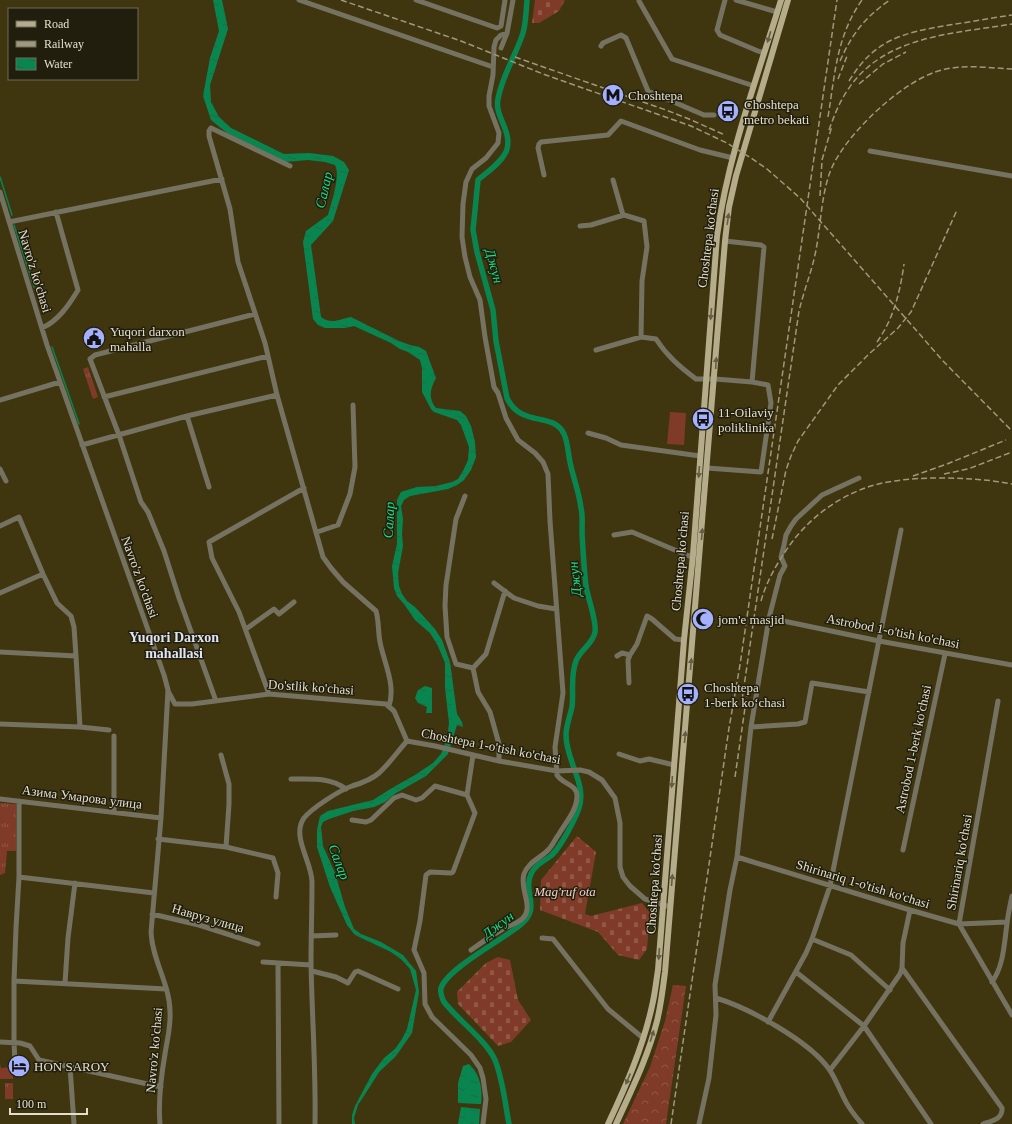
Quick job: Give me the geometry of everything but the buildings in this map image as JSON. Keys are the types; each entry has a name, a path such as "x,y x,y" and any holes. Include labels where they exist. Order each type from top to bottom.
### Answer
{"main road":[{"name":"Choshtepa ko'chasi","path":"616,1124 636,1079 656,1022 665,972 667,853 684,640 693,555 717,236 724,191 754,86 781,0"},
{"name":"Choshtepa ko'chasi","path":"608,1124 630,1076 653,1005 674,852 729,207 736,176 788,0"},
{"path":"667,853 674,852"}],"street":[{"path":"299,0 493,67"},
{"path":"499,28 501,26 505,0"},
{"path":"502,48 513,0"},
{"path":"725,0 717,30 720,35 764,53"},
{"path":"736,0 777,12"},
{"path":"419,1 499,28 506,33"},
{"path":"639,1 672,59 754,86"},
{"path":"471,950 498,932 519,922 527,912 522,880 524,874 527,867 549,850 570,817 576,805 577,795 575,790 559,779 557,771 555,747 563,693 556,609 548,474 543,462 535,453 518,440 506,418 498,393 494,387 480,300 470,277 462,237 466,182 472,170 491,153 498,143 498,128 489,106 494,47 496,40 501,35 506,33"},
{"path":"601,46 603,43 620,35 624,36 648,91 704,115 714,115"},
{"path":"544,175 538,148 539,144 608,135 621,121 700,150 733,158"},
{"path":"290,166 211,128 209,131 209,136 230,209 238,262 268,356 277,395 324,557 327,563 343,582 376,611 380,642 390,678 392,698 389,706 394,711 407,741 379,774 363,783 346,788 319,805 310,811 300,826 300,835 312,879 311,936 315,1124"},
{"path":"870,151 1012,176"},
{"path":"9,222 222,179"},
{"path":"613,180 623,216"},
{"name":"Navro'z ko'chasi","path":"0,192 60,382 168,690 161,818 151,932 152,946 166,988 170,1006 170,1018 159,1110 160,1124"},
{"path":"42,328 50,324 58,317 78,290 56,212"},
{"path":"580,226 591,225 623,216 644,221 647,247 642,281 641,337"},
{"path":"725,241 761,245 764,248 752,382"},
{"path":"216,701 179,598 164,551 148,512 141,502 119,435 90,361 92,356 255,314"},
{"path":"596,350 641,337 656,339 664,352 696,380 715,379 752,382 768,386 771,403 761,472 707,468"},
{"path":"104,396 268,356"},
{"path":"0,400 60,382"},
{"path":"82,446 187,416 277,395"},
{"path":"317,532 338,525 350,494 355,467 353,405"},
{"path":"187,416 210,487"},
{"path":"588,433 606,438 621,445 700,456"},
{"path":"0,469 6,481"},
{"path":"699,1124 709,1078 716,1015 715,985 730,890 737,858 751,727 769,618 780,575 785,566 782,557 786,535 796,519 822,495 859,478"},
{"path":"269,694 246,629 212,558 209,542 304,488"},
{"path":"465,496 456,519 446,585 445,606 447,637 456,664 473,668"},
{"path":"0,526 19,517 57,603 71,616 74,627 80,727"},
{"path":"768,1022 796,972 812,939 830,886 901,530"},
{"path":"614,534 632,532 689,556 693,555"},
{"path":"0,593 43,574"},
{"path":"494,583 514,598 532,604 556,609"},
{"path":"473,668 486,654 505,591"},
{"path":"246,629 274,609 279,614 294,602"},
{"path":"629,683 628,660 637,644 647,616 675,639 684,640"},
{"name":"Astrobod 1-o'tish ko'chasi","path":"769,618 945,654 1012,665"},
{"path":"0,652 76,656"},
{"path":"617,656 622,653 630,655"},
{"name":"Astrobod 1-berk ko'chasi","path":"903,850 945,654"},
{"path":"473,668 478,692 490,712 498,744 499,761"},
{"path":"751,727 798,724 805,722 812,683 869,692"},
{"path":"168,690 175,704"},
{"name":"Do'stlik ko'chasi","path":"166,705 192,704 269,694 386,704 389,706"},
{"name":"Shirinariq ko'chasi","path":"998,701 959,924 1012,1014"},
{"path":"0,724 80,727 109,730"},
{"path":"114,736 114,812"},
{"name":"Choshtepa 1-o'tish ko'chasi","path":"407,741 473,756 557,771 580,770 589,772 602,780 615,798 620,823 620,867 623,877 630,886 645,899 666,906"},
{"path":"619,754 640,761 649,759 674,765"},
{"path":"221,755 229,784 229,812 226,847"},
{"path":"473,756 467,795 475,813 453,872 430,872 426,875 420,921 414,950 424,973 425,1004 429,1013 435,1021 471,1055 480,1068 486,1099 483,1124"},
{"path":"291,779 318,779 337,782 346,788"},
{"path":"352,820 366,822 371,820 394,798 404,796 416,800 422,798 435,786 467,795"},
{"name":"Азима Умарова улица","path":"0,799 161,818"},
{"path":"15,1062 14,981 19,877 19,801"},
{"path":"158,839 226,847 273,858 278,873 276,897"},
{"name":"Shirinariq 1-o'tish ko'chasi","path":"737,858 959,924 1007,922"},
{"path":"19,877 154,893"},
{"path":"65,983 68,938 75,883"},
{"path":"992,982 1002,962 1012,896"},
{"path":"830,1070 890,990 902,968 903,943 910,910"},
{"name":"Навруз улица","path":"152,914 199,925 258,944"},
{"path":"311,936 336,935"},
{"path":"542,938 553,939 608,1009 643,1038"},
{"path":"812,939 851,955 890,990"},
{"path":"263,962 312,964"},
{"path":"278,963 279,1124"},
{"path":"902,968 1002,1108 1002,1112 998,1118 983,1124"},
{"path":"312,971 336,977 348,983 355,972 358,971 398,989"},
{"path":"796,972 864,1026 931,1124"},
{"path":"14,981 166,988"},
{"path":"716,998 730,1002 800,1041 830,1070 846,1102 862,1124"},
{"path":"0,1042 20,1043 30,1046 39,1060 161,1087"},
{"path":"70,1067 74,1124"}],"green space":[{"path":"535,0 565,0 559,11 539,23 532,23"},
{"path":"88,367 98,397 93,399 83,369"},
{"path":"670,412 686,413 684,445 667,444"},
{"path":"0,803 16,804 16,851 7,851 5,873 0,875"},
{"name":"Mag'ruf ota","path":"577,836 596,852 585,914 591,916 642,903 650,913 647,949 639,960 618,955 598,932 540,910 541,880"},
{"path":"498,957 510,960 518,1000 531,1020 511,1042 498,1046 458,1004 457,992 486,963"},
{"path":"673,985 686,986 666,1124 623,1124 650,1067 665,1021"},
{"path":"0,1064 1,1068 13,1067 13,1079 0,1079"},
{"path":"5,1083 13,1083 13,1099 5,1099"}],"water":[{"name":"Салар","path":"213,0 222,0 228,29 210,85 211,102 219,117 231,128 284,154 309,153 333,156 344,162 349,170 333,221 311,245 321,317 332,321 351,317 399,341 419,347 426,351 436,378 432,386 431,393 433,404 436,408 460,411 466,416 471,426 475,442 476,457 471,470 464,480 448,489 410,496 404,500 401,506 403,519 403,546 398,573 399,586 402,594 435,629 442,640 450,662 457,714 463,727 457,725 448,754 426,776 396,793 385,802 374,807 353,811 329,819 323,822 321,827 323,846 335,873 345,907 354,929 403,955 416,971 419,992 412,1033 396,1056 379,1072 358,1105 354,1118 355,1124 352,1124 352,1115 355,1106 372,1074 384,1058 395,1049 407,1029 416,990 410,969 402,960 391,952 355,935 347,925 330,887 317,847 317,830 320,816 328,811 373,800 433,763 441,754 447,739 449,723 445,688 445,663 438,646 430,633 415,620 397,596 394,588 392,566 397,544 397,500 401,492 417,487 436,486 458,479 468,460 469,447 461,425 457,420 434,412 431,409 422,392 422,368 420,360 391,343 354,326 345,328 325,328 318,325 313,319 303,242 306,231 328,215 335,190 337,170 335,165 325,162 308,160 285,162 227,133 211,120 203,96 210,58 219,31"},
{"path":"425,686 432,688 432,713 426,713 427,707 418,703 415,698 418,690"},
{"path":"469,1064 476,1072 480,1082 482,1093 481,1104 458,1103 458,1083 463,1066"},
{"path":"461,1107 480,1109 479,1124 458,1124"}],"waterway":[{"name":"Джун","path":"509,1124 502,1084 495,1060 479,1038 444,1002 441,994 441,988 446,980 464,963 511,932 526,919 530,913 531,907 529,888 531,874 538,865 556,851 577,813 581,799 580,790 569,754 566,732 572,707 574,667 578,657 592,640 595,632 594,616 586,586 582,539 582,511 565,437 559,427 552,423 545,420 528,417 520,413 513,407 507,398 496,341 493,310 477,252 473,230 478,180 493,168 500,160 506,152 508,145 508,138 499,112 498,99 506,74 523,33 527,0"},
{"path":"0,177 12,215"},
{"path":"14,225 34,287"},
{"path":"52,347 79,424"}],"railway":[{"path":"341,0 461,41 543,74 691,126 727,143 751,158 767,169 800,198 944,362 1012,431"},
{"path":"671,1124 837,0"},
{"path":"828,117 835,71 842,42 853,14 862,0"},
{"path":"840,61 849,42 860,27 873,13 890,0"},
{"path":"849,81 869,56 891,40 917,31 1012,15"},
{"path":"829,130 847,91 862,72 880,58 899,48 921,40 1012,24"},
{"path":"859,84 883,64 906,52"},
{"path":"838,79 847,56"},
{"path":"515,57 666,110 725,135"},
{"path":"742,700 799,311 814,258 823,201 830,172 837,157 848,142 877,110 894,96 927,75 942,70 959,67 1012,69"},
{"path":"820,196 822,160 832,126"},
{"path":"772,539 786,470 798,441 838,385 898,328 911,312 957,210"},
{"path":"877,342 892,314 904,264"},
{"path":"913,476 1006,440"},
{"path":"944,474 968,469 1012,452"},
{"path":"761,601 774,569 785,552 806,526 832,505 861,489 894,481 936,478 993,481 1012,484"},
{"path":"735,777 747,694"}],"place":[{"name":"Choshtepa","path":"613,95"},
{"name":"Choshtepa metro bekati","path":"728,111"},
{"name":"Yuqori darxon mahalla","path":"94,338"},
{"name":"11-Oilaviy poliklinika","path":"703,419"},
{"name":"jom'e masjid","path":"703,619"},
{"name":"Choshtepa 1-berk koʻchasi","path":"688,694"},
{"name":"HON SAROY","path":"19,1066"}],"district":[{"name":"Yuqori Darxon mahallasi","path":"174,646"}]}
